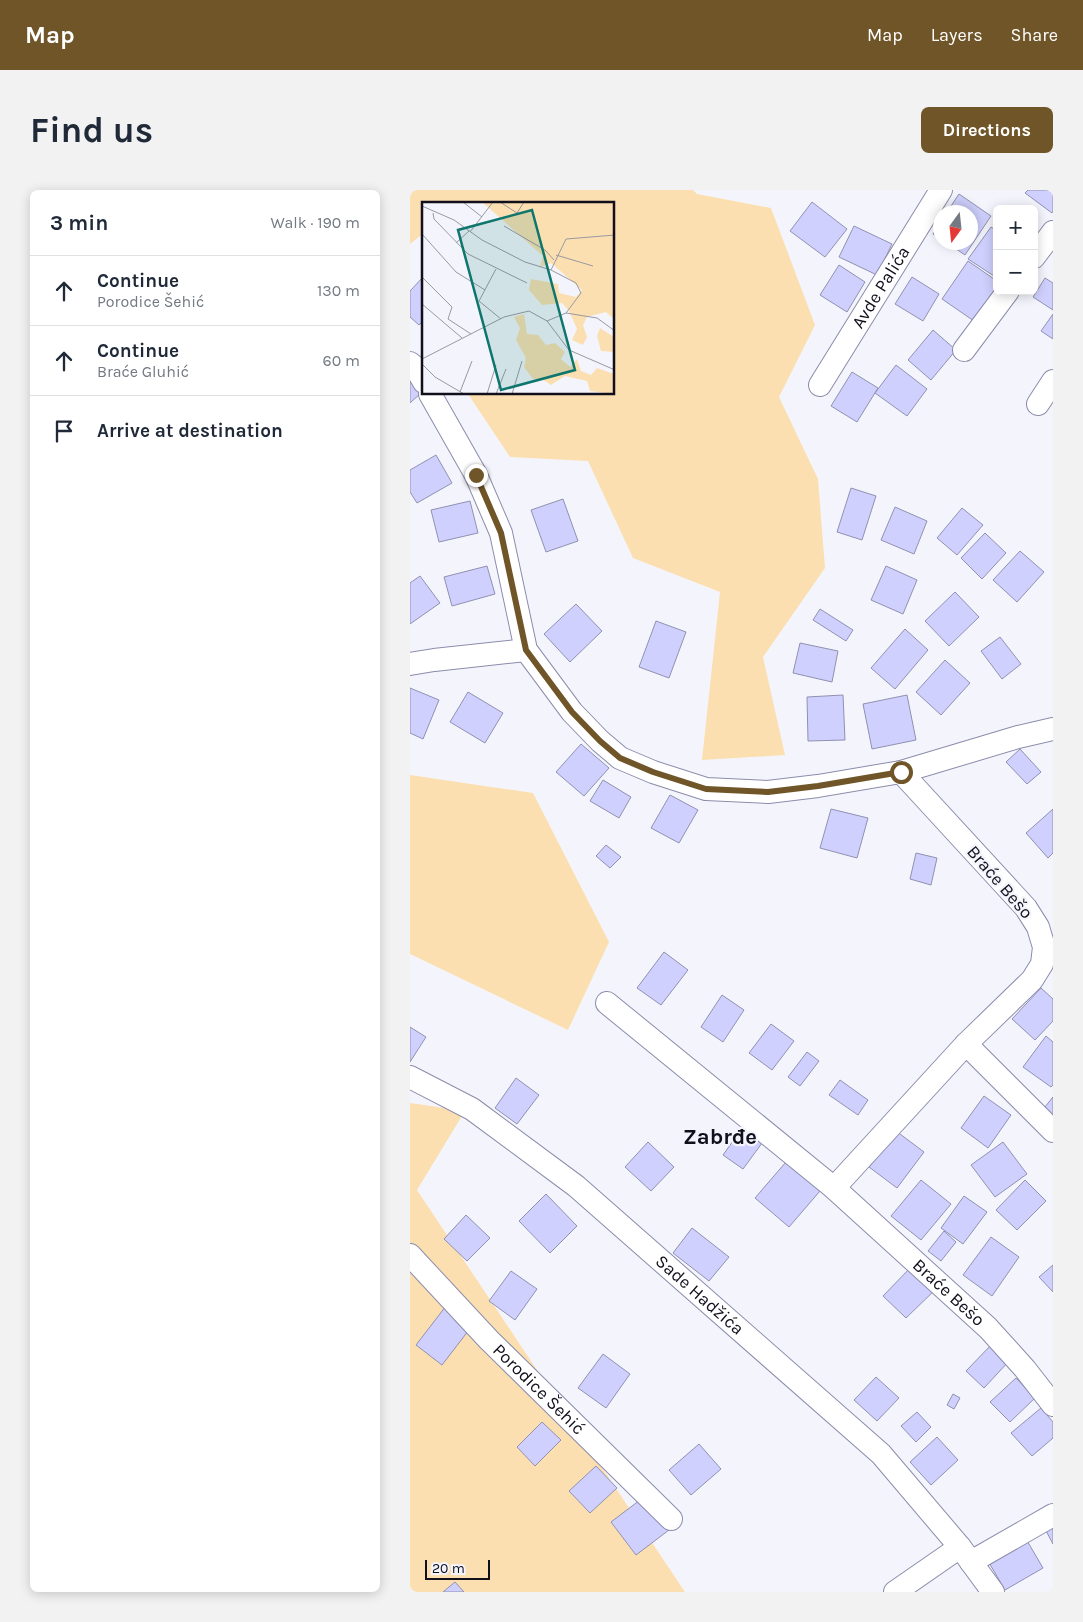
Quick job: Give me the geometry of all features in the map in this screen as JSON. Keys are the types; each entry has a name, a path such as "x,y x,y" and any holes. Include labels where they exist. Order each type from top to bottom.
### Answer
{"street":[{"name":"Avde Palića","path":"820,385 941,190"},
{"path":"1038,252 1053,232"},
{"path":"964,350 1005,295"},
{"path":"410,363 415,367 422,379"},
{"path":"1038,404 1053,381"},
{"path":"431,395 476,475 501,533 526,650 572,712 600,741 620,758 653,772 706,789 768,792 818,786 901,772 1018,737 1053,729"},
{"path":"410,664 526,650"},
{"name":"Braće Bešo","path":"834,1188 966,1044 1032,980 1042,964 1044,947 1038,927 1026,908 901,772"},
{"name":"Braće Bešo","path":"607,1003 834,1188 988,1328 1053,1406"},
{"path":"966,1044 1053,1131"},
{"name":"Sade Hadžića","path":"410,1077 472,1109 576,1186 881,1454 966,1555 993,1592"},
{"name":"Porodice Šehić","path":"410,1255 490,1340 671,1519"},
{"path":"896,1592 966,1555 1053,1515"}],"shaded area":[{"path":"410,190 693,190 697,194 771,208 815,325 779,397 818,479 825,568 763,657 785,755 702,760 720,592 633,558 588,461 510,457 469,395 615,395 615,202 422,202 422,235 410,244"},
{"path":"410,775 533,793 609,942 568,1030 410,954"},
{"path":"410,1103 465,1111 417,1190 685,1592 410,1592"}],"building":[{"path":"1028,190 1053,190 1052,213 1025,193"},
{"path":"959,194 975,205 952,205"},
{"path":"812,202 847,229 825,257 790,231"},
{"path":"978,207 991,216 978,236"},
{"path":"854,226 892,244 877,275 839,257"},
{"path":"991,227 993,228 993,275 968,259 974,250 978,250 978,245"},
{"path":"958,250 968,250 965,255"},
{"path":"968,261 993,278 993,295 974,321 942,299"},
{"path":"839,265 865,282 847,312 820,295"},
{"path":"912,277 939,294 923,321 895,304"},
{"path":"422,278 422,322 419,325 410,317 410,291"},
{"path":"1045,278 1053,283 1053,310 1033,297 1038,295 1038,289"},
{"path":"1053,314 1053,339 1041,331"},
{"path":"933,330 956,350 931,380 908,360"},
{"path":"896,365 927,389 907,416 875,393"},
{"path":"852,372 878,388 857,422 831,406"},
{"path":"410,381 421,393 410,403"},
{"path":"436,455 452,483 417,503 410,492 410,470"},
{"path":"851,488 876,496 862,540 837,532"},
{"path":"563,499 578,541 546,552 531,510"},
{"path":"470,501 478,533 439,542 431,510"},
{"path":"895,507 927,521 914,554 881,540"},
{"path":"962,508 983,525 957,555 937,538"},
{"path":"985,533 1006,553 982,579 961,558"},
{"path":"1020,551 1044,572 1017,602 993,580"},
{"path":"487,566 495,594 452,606 444,577"},
{"path":"886,566 917,580 903,614 871,600"},
{"path":"420,576 440,603 410,624 410,583"},
{"path":"955,592 979,617 949,646 925,621"},
{"path":"576,604 602,631 570,662 544,634"},
{"path":"820,609 853,630 846,641 813,620"},
{"path":"656,621 686,632 669,678 639,667"},
{"path":"905,629 928,650 895,689 871,668"},
{"path":"1000,637 1021,664 1002,679 981,651"},
{"path":"800,643 838,651 832,682 793,673"},
{"path":"945,660 970,683 941,715 916,692"},
{"path":"410,688 439,700 423,739 410,733"},
{"path":"468,692 503,713 485,743 450,722"},
{"path":"843,695 845,740 808,741 807,697"},
{"path":"907,695 916,740 872,749 863,704"},
{"path":"581,744 609,768 584,796 556,772"},
{"path":"1020,749 1041,772 1027,784 1006,762"},
{"path":"603,780 631,797 619,818 590,801"},
{"path":"670,795 698,810 679,843 651,828"},
{"path":"831,809 868,818 857,858 820,848"},
{"path":"1053,809 1053,853 1048,858 1026,833"},
{"path":"606,845 621,857 610,868 596,856"},
{"path":"916,853 937,858 931,885 910,879"},
{"path":"664,952 688,970 661,1005 637,988"},
{"path":"1041,988 1053,999 1053,1021 1035,1040 1012,1019"},
{"path":"722,995 744,1010 723,1042 701,1027"},
{"path":"771,1024 794,1041 772,1070 749,1053"},
{"path":"410,1027 426,1037 410,1062"},
{"path":"1046,1036 1053,1042 1053,1085 1051,1087 1023,1067"},
{"path":"807,1052 819,1061 800,1086 788,1077"},
{"path":"516,1078 539,1095 517,1124 495,1108"},
{"path":"840,1080 868,1100 858,1115 829,1095"},
{"path":"984,1096 1011,1115 988,1148 961,1128"},
{"path":"1053,1097 1053,1123 1040,1113"},
{"path":"745,1124 765,1139 743,1169 723,1155"},
{"path":"896,1131 924,1152 897,1188 869,1167"},
{"path":"648,1142 674,1167 651,1191 625,1167"},
{"path":"1003,1142 1027,1174 995,1197 971,1165"},
{"path":"786,1162 820,1191 789,1227 755,1198"},
{"path":"921,1180 951,1204 921,1240 891,1216"},
{"path":"1025,1180 1046,1201 1017,1230 996,1210"},
{"path":"546,1194 577,1226 550,1253 519,1221"},
{"path":"964,1196 987,1212 963,1244 941,1228"},
{"path":"466,1215 490,1238 467,1261 444,1239"},
{"path":"692,1228 729,1257 709,1281 673,1253"},
{"path":"944,1231 956,1242 941,1261 928,1251"},
{"path":"991,1237 1019,1257 992,1296 963,1275"},
{"path":"913,1265 937,1288 906,1318 883,1296"},
{"path":"1053,1265 1053,1292 1039,1277"},
{"path":"511,1271 537,1289 515,1320 489,1301"},
{"path":"446,1306 472,1326 442,1365 416,1345"},
{"path":"992,1344 1010,1360 984,1388 966,1371"},
{"path":"603,1354 630,1374 606,1408 578,1388"},
{"path":"876,1377 899,1398 877,1421 854,1400"},
{"path":"1016,1378 1035,1398 1010,1422 990,1402"},
{"path":"953,1394 960,1398 954,1409 947,1405"},
{"path":"1041,1408 1053,1422 1053,1438 1032,1456 1011,1433"},
{"path":"917,1412 931,1427 916,1442 901,1426"},
{"path":"542,1422 561,1440 535,1466 517,1447"},
{"path":"937,1437 958,1460 931,1485 910,1462"},
{"path":"699,1444 721,1469 691,1495 669,1470"},
{"path":"596,1466 617,1488 590,1513 569,1491"},
{"path":"644,1497 669,1530 636,1555 611,1522"},
{"path":"1053,1523 1053,1544 1044,1527"},
{"path":"1026,1539 1043,1568 1005,1590 988,1561"},
{"path":"455,1582 464,1592 443,1592"}],"district":[{"name":"Zabrđe","path":"720,1136"}],"route":[{"path":"476,475 501,533 526,650 572,712 600,741 620,758 653,772 706,789 768,792 872,778 901,772"}]}
